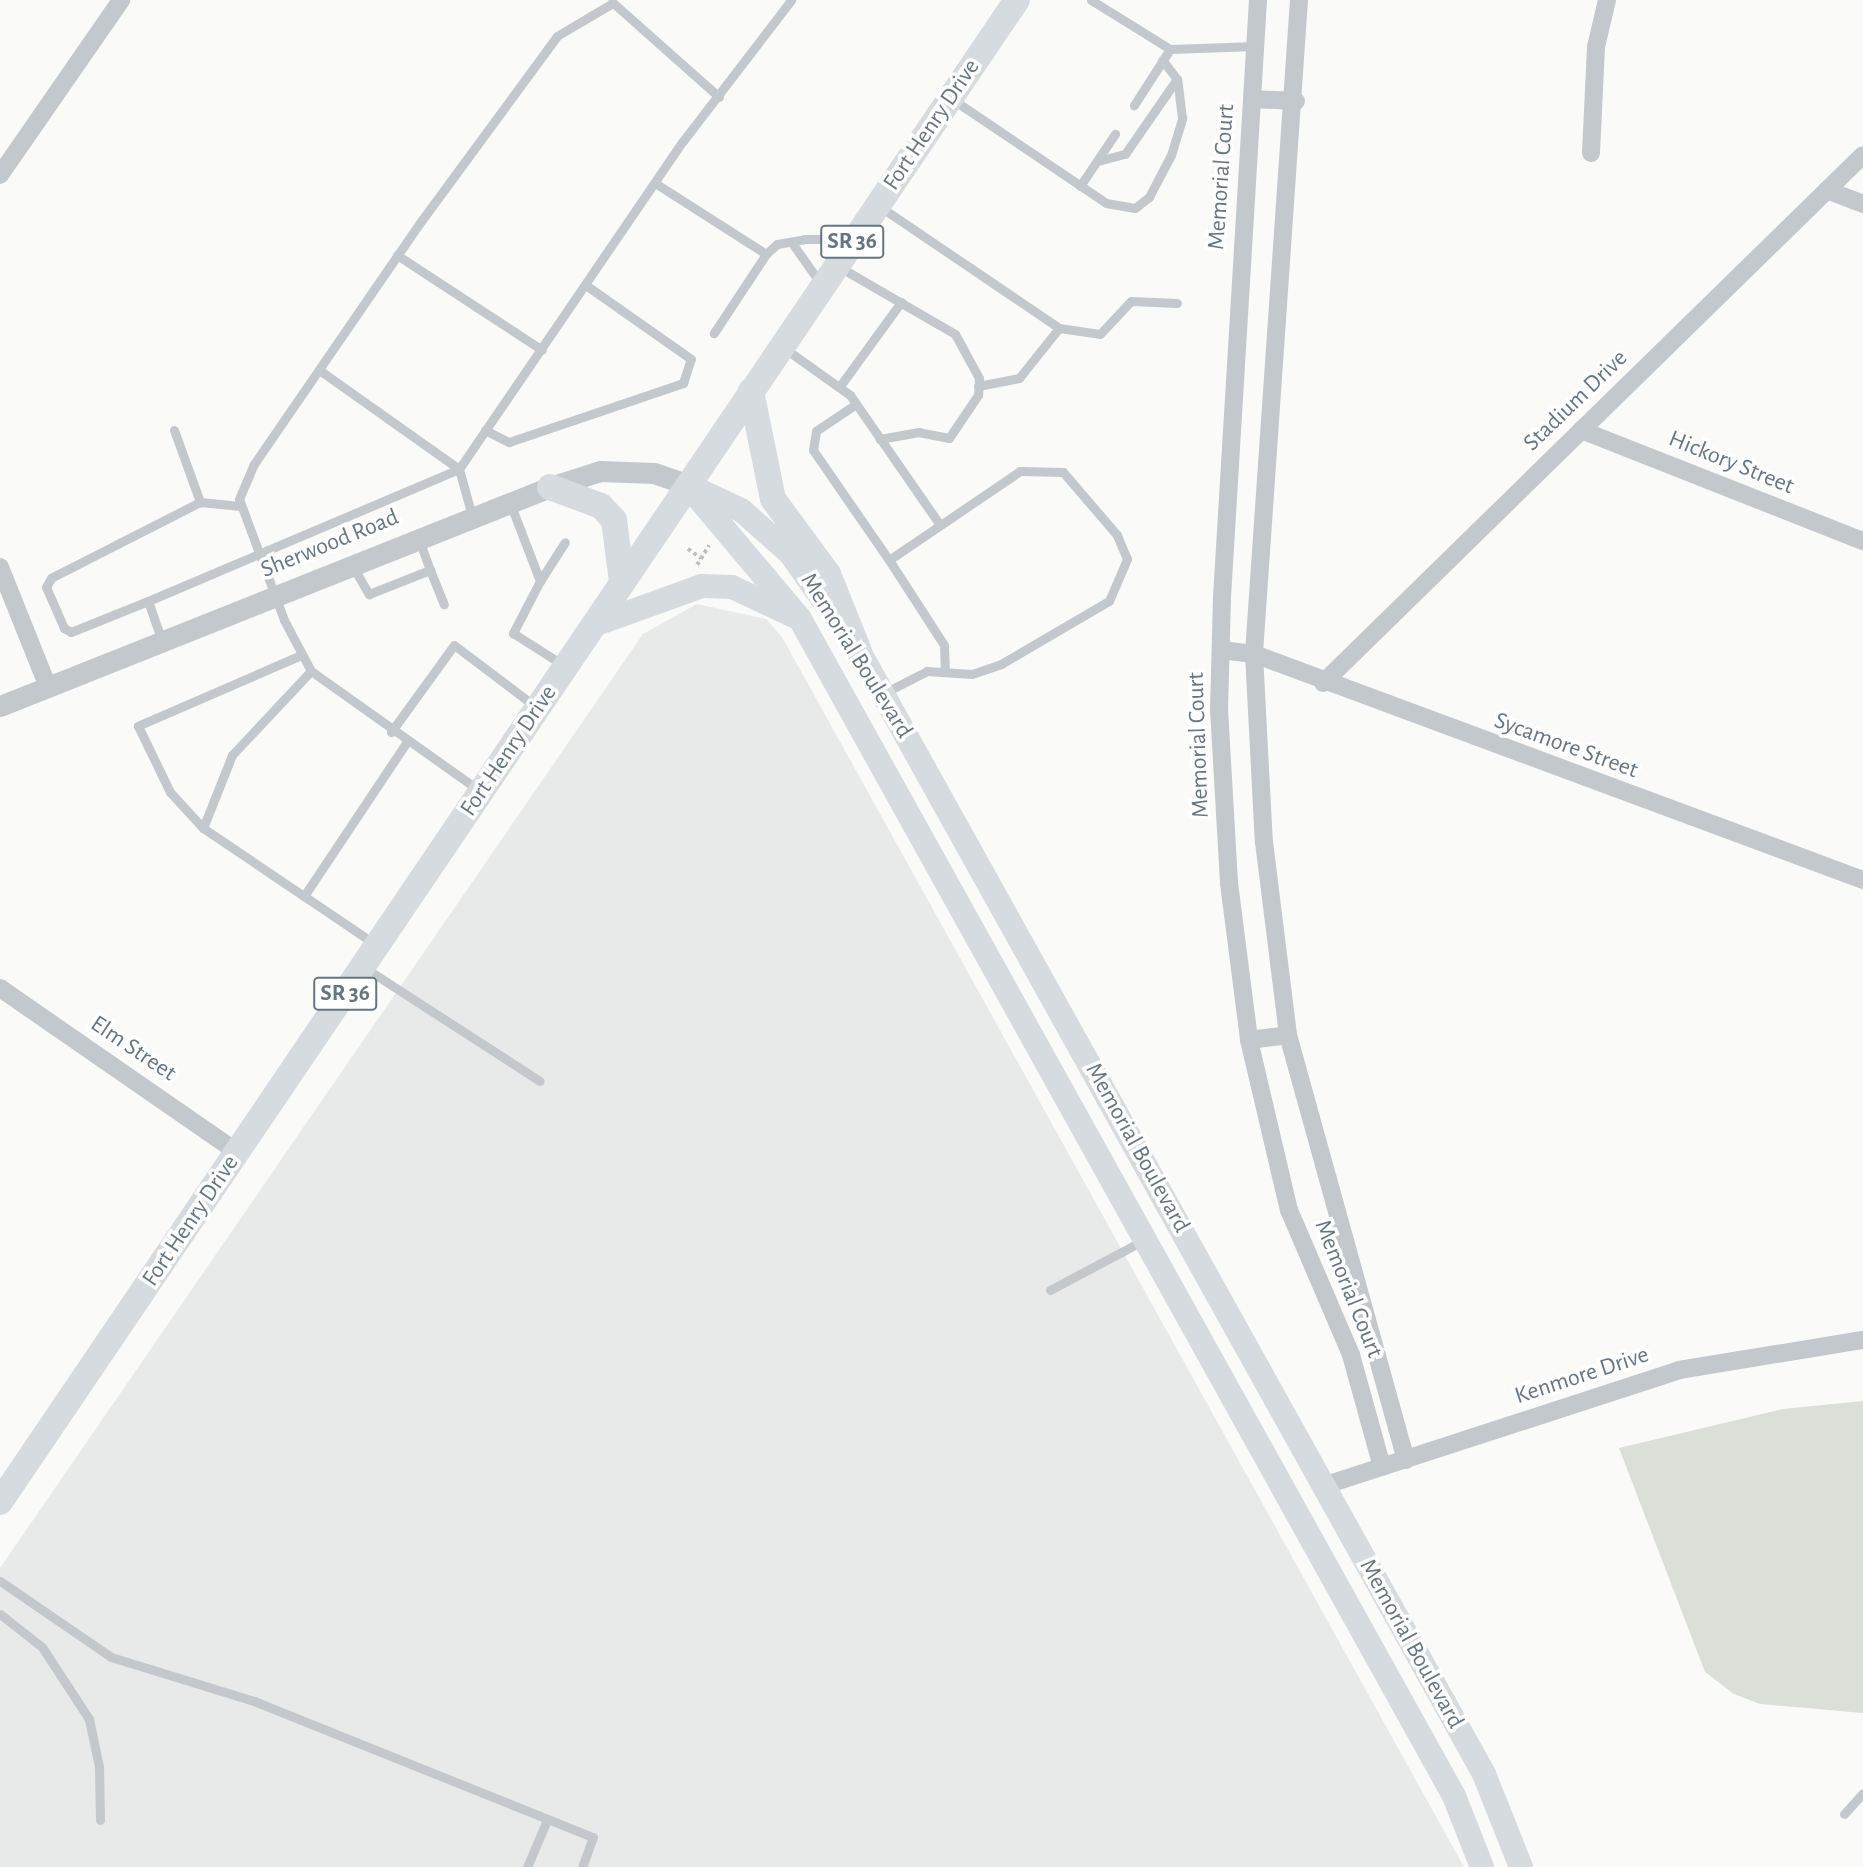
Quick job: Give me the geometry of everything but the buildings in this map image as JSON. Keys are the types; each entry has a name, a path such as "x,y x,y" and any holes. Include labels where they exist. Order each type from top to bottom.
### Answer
{"main road":[{"name":"Fort Henry Drive","path":"0,1502 1017,0"},
{"path":"751,391 773,499 828,574 859,651"},
{"name":"Memorial Boulevard","path":"688,485 800,619 1144,1240 1290,1496 1454,1796 1482,1867"},
{"name":"Memorial Boulevard","path":"688,485 741,510 790,552 859,651 1484,1774 1521,1867"},
{"path":"550,487 594,502 614,520 622,582"},
{"path":"594,625 702,586 732,587 800,619"},
{"path":"1144,1240 1177,1219"},
{"path":"1290,1496 1322,1486"}],"street":[{"path":"0,175 121,0"},
{"name":"Memorial Court","path":"1258,0 1221,650 1229,883 1249,1040 1289,1210 1351,1355 1382,1467"},
{"name":"Memorial Court","path":"1299,0 1296,101 1254,654 1264,842 1289,1035 1406,1460"},
{"path":"1591,153 1596,47 1607,0"},
{"path":"1252,99 1296,101"},
{"name":"Stadium Drive","path":"1323,683 1863,155"},
{"path":"1827,190 1863,204"},
{"name":"Hickory Street","path":"1581,430 1863,541"},
{"name":"Sherwood Road","path":"0,706 418,537 550,487 600,471 654,473 688,485"},
{"path":"0,568 48,687"},
{"name":"Sycamore Street","path":"1221,650 1254,654 1323,683 1863,880"},
{"name":"Elm Street","path":"0,988 237,1152"},
{"path":"1249,1040 1289,1035"},
{"name":"Kenmore Drive","path":"1322,1486 1679,1370 1863,1340"}],"lane":[{"path":"240,506 200,502 51,578 47,587 71,632 148,601 257,550 459,469 587,286 655,183 791,0"},
{"path":"1091,0 1170,49 1255,46"},
{"path":"481,792 406,743 311,671 301,656 274,596 240,506 254,464 397,255 557,36 612,2 719,97"},
{"path":"1133,105 1170,49"},
{"path":"950,98 1106,203 1135,208 1149,197 1182,118 1177,79 1162,60"},
{"path":"1098,161 1125,154 1177,79"},
{"path":"1080,186 1115,134"},
{"path":"655,183 766,254"},
{"path":"878,205 1059,328 1100,334 1131,301 1177,303"},
{"path":"714,333 766,254 777,244 855,239"},
{"path":"793,243 830,276 901,302 955,334 973,358 978,386 949,438 919,432 880,439"},
{"path":"397,255 542,350"},
{"path":"485,430 509,442 683,383 691,359 587,286"},
{"path":"840,386 901,302"},
{"path":"978,386 1018,378 1059,328"},
{"path":"782,346 840,386 856,404 940,525"},
{"path":"319,370 459,469 472,516"},
{"path":"856,404 816,431 813,450 944,645 946,670"},
{"path":"174,430 200,502"},
{"path":"882,693 927,671 946,670 972,674 1000,664 1084,618 1120,587 1127,559 1118,535 1079,483 1043,467 1020,471 889,560"},
{"path":"510,502 540,581"},
{"path":"418,537 444,604"},
{"path":"565,542 540,581 513,633 566,666"},
{"path":"351,564 369,594 430,570"},
{"path":"148,601 163,641"},
{"path":"391,732 454,645 538,708"},
{"path":"301,656 138,726 170,792 203,828 304,896 371,957 540,1081"},
{"path":"203,828 232,755 311,671"},
{"path":"304,896 406,743"},
{"path":"1050,1290 1144,1240"},
{"path":"0,1581 111,1657 159,1675 254,1701 593,1837 582,1867"},
{"path":"0,1614 42,1647 89,1719 99,1767 100,1820"},
{"path":"1844,1814 1863,1793"},
{"path":"527,1867 547,1820"}],"path":[{"path":"693,574 712,540"},
{"path":"688,549 701,558"}],"shaded area":[{"path":"697,604 766,619 782,637 1464,1867 0,1867 0,1568 643,634"},
{"path":"1863,1401 1863,1713 1760,1704 1734,1694 1705,1672 1619,1448 1783,1409"}]}
